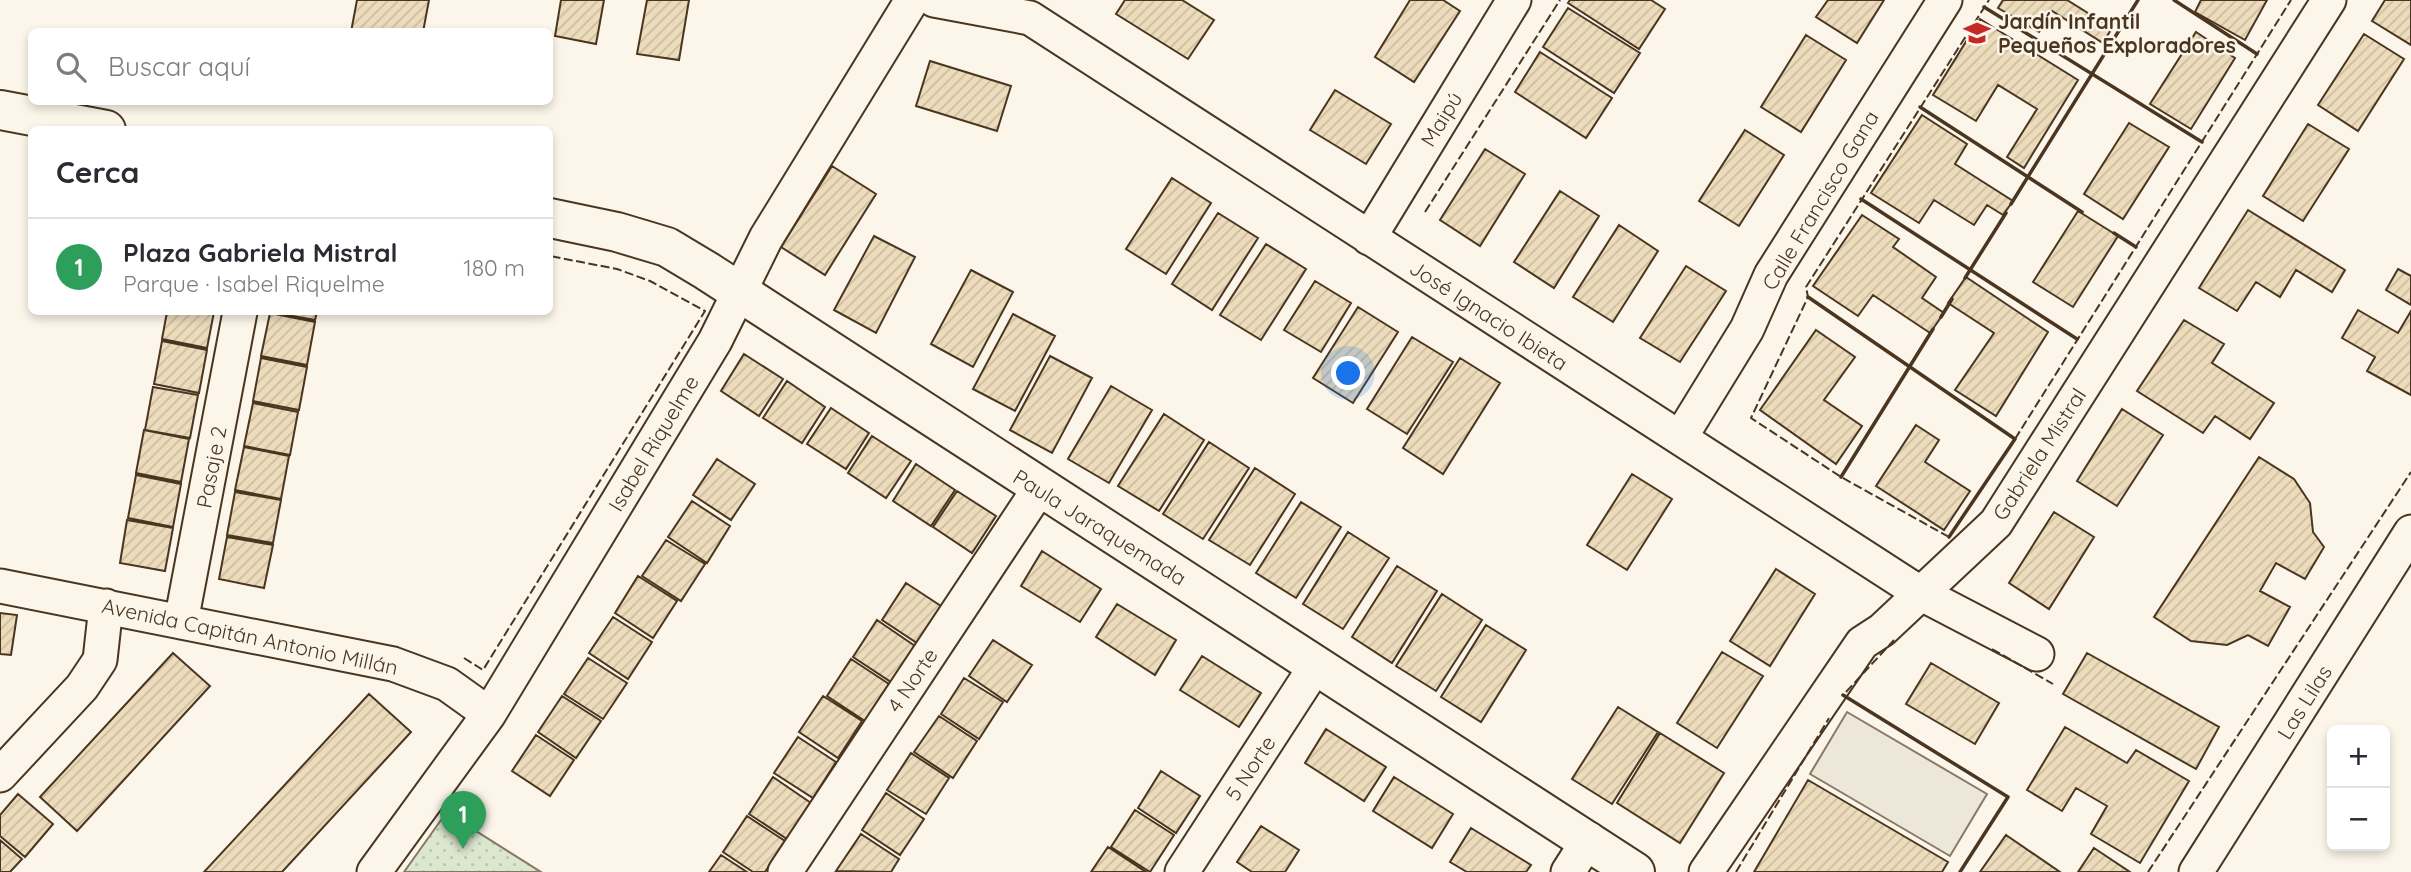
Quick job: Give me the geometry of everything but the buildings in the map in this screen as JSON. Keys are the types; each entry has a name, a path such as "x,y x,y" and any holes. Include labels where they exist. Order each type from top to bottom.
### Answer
{"street":[{"name":"Isabel Riquelme","path":"374,872 489,714 715,341 766,238 912,0"},
{"name":"José Ignacio Ibieta","path":"933,0 1036,9 1369,237 1679,438 1920,593 2037,654"},
{"name":"Maipú","path":"1369,237 1514,0"},
{"name":"Calle Francisco Gana","path":"1679,438 1747,329 1771,275 1945,0"},
{"name":"Gabriela Mistral","path":"1706,872 1856,651 1964,556 1996,523 2329,0"},
{"path":"0,110 85,126"},
{"name":"Paula Jaraquemada","path":"553,219 617,232 667,247 1039,489 1589,839 1635,872"},
{"name":"Pasaje 2","path":"181,622 239,315"},
{"name":"4 Norte","path":"785,872 1039,489"},
{"name":"Las Lilas","path":"2196,872 2411,532"},
{"name":"Avenida Capitán Antonio Millán","path":"0,586 411,669 447,684 489,714"},
{"path":"0,775 82,687 100,660 106,606"},
{"name":"5 Norte","path":"1182,872 1317,664"},
{"path":"1568,872 1589,839"}],"green space":[{"path":"441,820 468,826 541,872 404,872"}],"shaded area":[{"path":"1847,712 1987,794 1950,856 1810,774"}],"fence":[{"path":"1425,212 1560,0"},
{"path":"1949,537 1841,477 1751,418 1808,297 1806,287 1989,0"},
{"path":"2015,439 2291,0"},
{"path":"464,658 483,670 705,311 650,281 617,269 553,257"},
{"path":"2148,872 2411,472"},
{"path":"1846,692 1894,640"},
{"path":"1992,649 2053,684"},
{"path":"1736,872 1829,718"}],"wall":[{"path":"2011,204 2138,0"},
{"path":"2174,0 2257,54"},
{"path":"1984,7 2202,142"},
{"path":"1920,107 2082,212"},
{"path":"1861,199 2077,339"},
{"path":"1965,278 2006,213"},
{"path":"2114,233 2136,247"},
{"path":"1808,297 2015,439 1949,537"},
{"path":"1941,317 1952,299"},
{"path":"1841,477 1933,329"},
{"path":"1843,695 2008,797 1960,872"}],"place":[{"name":"Jardín Infantil Pequeños Exploradores","path":"1977,33"},
{"name":"Plaza Gabriela Mistral","path":"463,849"}]}
